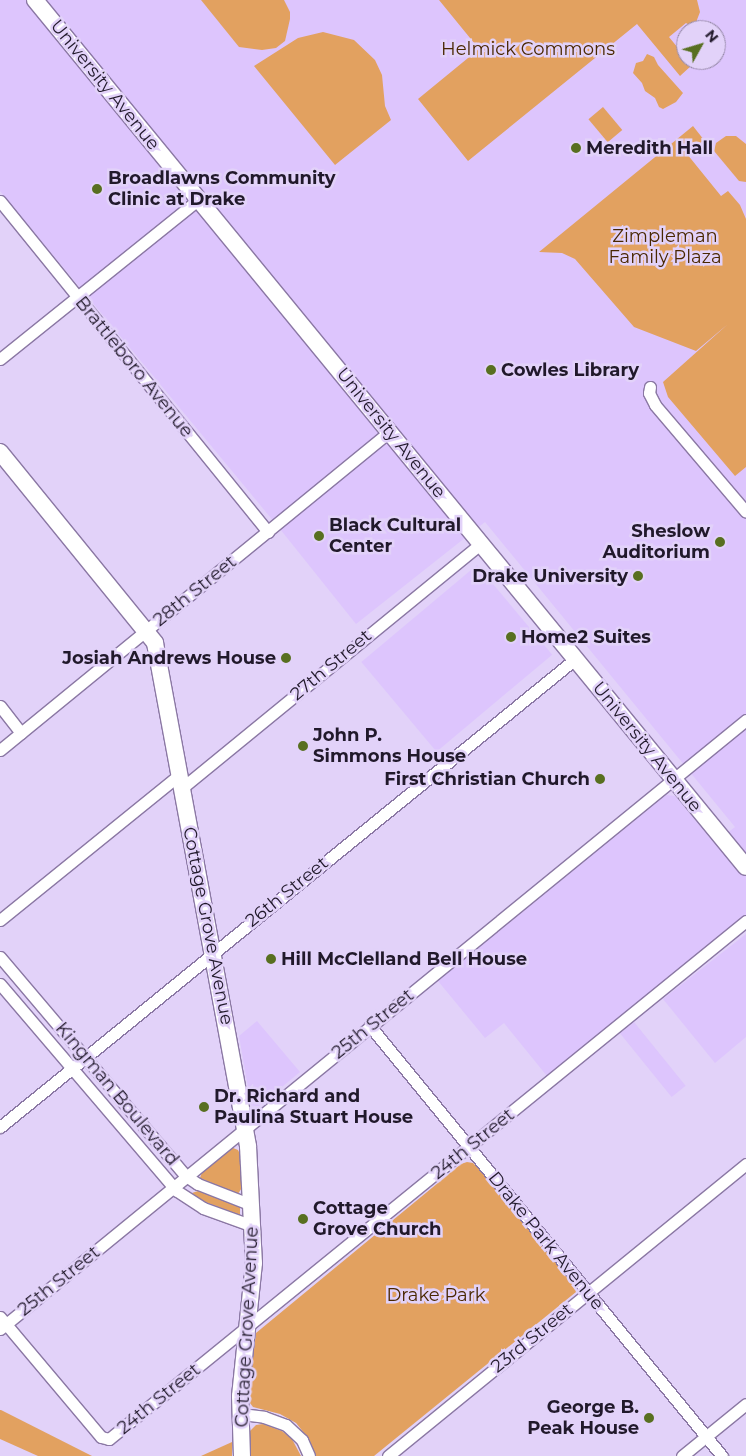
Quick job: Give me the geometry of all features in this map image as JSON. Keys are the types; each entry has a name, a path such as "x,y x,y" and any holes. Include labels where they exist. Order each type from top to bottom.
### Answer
{"main road":[{"name":"University Avenue","path":"35,0 746,867"},
{"name":"Cottage Grove Avenue","path":"0,452 155,643 245,1128 253,1226 252,1288 241,1380 242,1456"}],"street":[{"path":"0,359 199,199"},
{"name":"Brattleboro Avenue","path":"0,202 268,532"},
{"path":"650,387 649,393 655,405 746,512"},
{"name":"28th Street","path":"0,750 389,432"},
{"name":"27th Street","path":"0,920 181,781 481,543"},
{"name":"26th Street","path":"0,1127 575,659"},
{"path":"0,706 21,733"},
{"name":"25th Street","path":"2,1323 173,1187 746,720"},
{"name":"24th Street","path":"2,1323 106,1440 247,1328 746,921"},
{"name":"Kingman Boulevard","path":"0,957 186,1176 198,1184 252,1205"},
{"name":"Kingman Boulevard","path":"0,984 173,1187 189,1201 203,1208 253,1226"},
{"name":"Drake Park Avenue","path":"370,1026 722,1456"},
{"name":"23rd Street","path":"388,1456 746,1164"},
{"path":"682,1456 746,1404"},
{"path":"241,1414 264,1417 286,1425 302,1440 309,1456"}],"shaded area":[{"name":"Drake University","path":"0,0 27,0 46,24 29,0 746,0 746,923 551,1081 504,1023 485,1038 438,981 666,795 675,796 714,843 735,827 485,522 356,624 280,529 0,191"},
{"path":"477,565 552,655 437,752 361,662"},
{"path":"746,934 746,1037 715,1063 663,999"},
{"path":"257,1021 300,1072 259,1106 255,1106 251,1105 239,1036"},
{"path":"634,1022 686,1086 672,1097 620,1033"}],"green space":[{"path":"201,0 284,0 290,12 285,41 276,48 262,50 239,47"},
{"name":"Helmick Commons","path":"439,0 697,0 700,12 697,20 676,20 676,31 669,37 676,46 676,70 687,70 680,76 637,24 468,161 418,99 479,49"},
{"path":"323,32 354,40 375,60 382,75 385,106 391,120 335,165 254,66 298,38"},
{"path":"647,54 654,57 658,65 683,93 676,102 663,109 659,107 655,98 645,91 642,83 633,73 636,63 643,61"},
{"path":"603,107 622,130 608,142 588,119"},
{"name":"Zimpleman Family Plaza","path":"693,126 704,140 687,154 721,196 728,191 740,205 746,219 746,467 735,476 668,397 663,382 728,324 696,351 634,327 575,259 562,253 539,252"},
{"path":"726,136 736,136 746,144 746,182 739,181 714,151 716,143"},
{"path":"233,1148 238,1150 240,1154 243,1186 238,1194 200,1178 202,1172"},
{"name":"Drake Park","path":"473,1163 478,1168 572,1283 576,1292 374,1456 316,1456 309,1439 296,1423 280,1414 253,1407 250,1403 249,1391 256,1333 461,1164"},
{"path":"198,1191 240,1207 240,1215 200,1200 192,1193"},
{"path":"0,1410 92,1456 38,1456 0,1439"},
{"path":"263,1424 282,1431 292,1439 301,1456 250,1456 250,1431 256,1425"},
{"path":"232,1442 232,1456 201,1456"}],"place":[{"name":"Meredith Hall","path":"576,148"},
{"name":"Broadlawns Community Clinic at Drake","path":"97,189"},
{"name":"Cowles Library","path":"491,370"},
{"name":"Black Cultural Center","path":"319,536"},
{"name":"Sheslow Auditorium","path":"720,542"},
{"name":"Drake University","path":"638,576"},
{"name":"Home2 Suites","path":"511,637"},
{"name":"Josiah Andrews House","path":"286,658"},
{"name":"John P. Simmons House","path":"303,746"},
{"name":"First Christian Church","path":"600,779"},
{"name":"Hill McClelland Bell House","path":"271,959"},
{"name":"Dr. Richard and Paulina Stuart House","path":"204,1107"},
{"name":"Cottage Grove Church","path":"303,1219"},
{"name":"George B. Peak House","path":"649,1418"}]}
